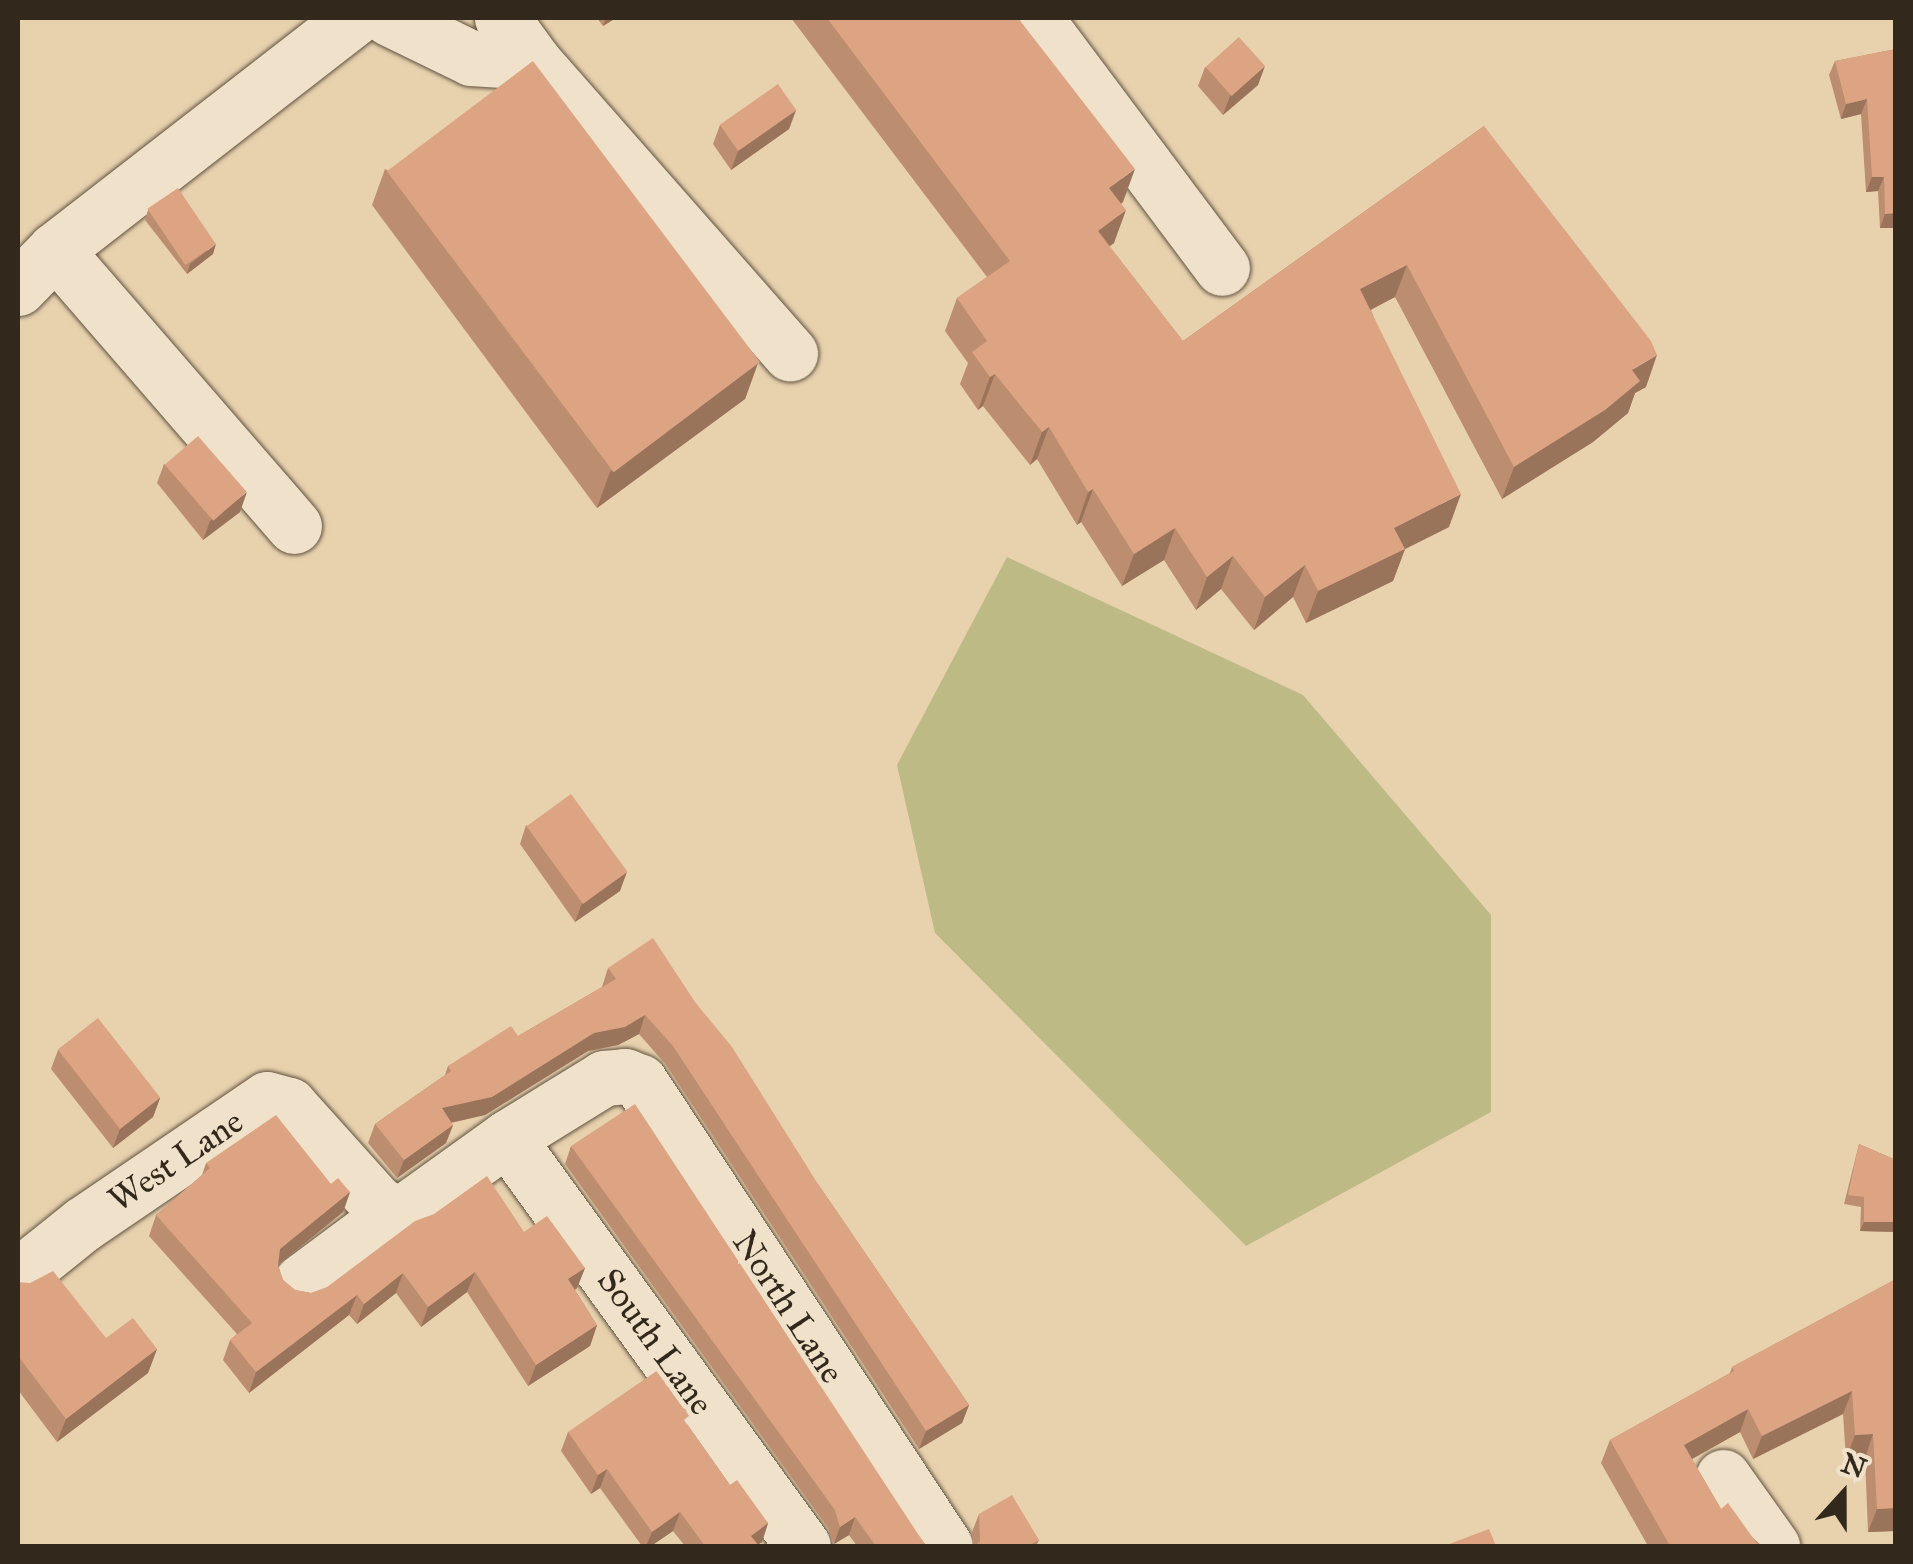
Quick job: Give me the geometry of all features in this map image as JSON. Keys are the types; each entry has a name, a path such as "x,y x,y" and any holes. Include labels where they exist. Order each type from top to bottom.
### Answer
{"street":[{"path":"294,526 36,269 354,18"},
{"path":"389,18 470,58 534,62"},
{"path":"502,18 534,62 790,353"},
{"path":"1035,18 1222,268"},
{"name":"North Lane","path":"507,1138 604,1078 625,1076 640,1082 945,1546"},
{"name":"West Lane","path":"18,1276 82,1224 267,1099 288,1105 377,1203 394,1213"},
{"path":"301,1282 394,1213 408,1209 507,1138"},
{"name":"South Lane","path":"507,1138 803,1546"},
{"path":"1723,1477 1772,1546"}],"shaded area":[{"path":"1007,557 1303,695 1491,915 1491,1112 1246,1246 935,933 897,765"}],"building":[{"path":"827,18 1018,18 1135,169 1109,188 1126,210 1098,231 1183,341 1484,126 1651,341 1657,355 1632,370 1640,381 1605,410 1514,467 1407,265 1360,289 1461,494 1394,528 1405,549 1318,591 1305,565 1265,597 1233,556 1207,577 1175,528 1134,554 1093,489 1088,492 1049,427 1042,432 972,352 987,341 957,298 1010,261"},
{"path":"1239,37 1265,66 1232,96 1206,67"},
{"path":"1896,49 1896,213 1885,214 1884,177 1872,177 1867,99 1846,104 1835,61"},
{"path":"533,61 760,362 614,472 387,171"},
{"path":"778,84 796,110 738,151 720,125"},
{"path":"178,188 216,244 185,265 147,209"},
{"path":"198,436 247,492 213,521 165,465"},
{"path":"571,794 627,872 583,904 527,826"},
{"path":"653,938 695,1002 732,1047 818,1184 969,1405 926,1431 673,1046 645,1015 625,1027 594,1033 492,1097 442,1108 453,1125 404,1160 375,1124 451,1071 448,1066 511,1026 518,1036 616,979 608,968"},
{"path":"98,1018 160,1098 120,1129 58,1049"},
{"path":"635,1104 926,1546 876,1546 855,1517 840,1527 835,1510 571,1146"},
{"path":"276,1115 331,1184 338,1178 350,1192 280,1249 278,1266 283,1280 295,1290 311,1293 327,1287 415,1221 434,1214 487,1176 524,1232 547,1216 585,1268 568,1279 597,1325 536,1365 475,1272 428,1307 403,1273 364,1304 357,1295 256,1372 230,1340 252,1323 156,1215 210,1168 206,1163"},
{"path":"1859,1144 1896,1160 1896,1222 1864,1222 1864,1197 1848,1195"},
{"path":"53,1271 106,1338 133,1318 157,1349 66,1419 18,1356 18,1282 30,1283"},
{"path":"1896,1279 1896,1508 1877,1509 1873,1434 1855,1435 1852,1391 1762,1436 1748,1409 1684,1445 1721,1509 1728,1503 1762,1546 1670,1546 1610,1440 1734,1371 1732,1367"},
{"path":"658,1370 690,1415 684,1420 730,1485 737,1480 768,1523 751,1536 759,1546 705,1546 680,1512 652,1532 607,1469 598,1475 568,1432"},
{"path":"1012,1495 1039,1540 1028,1546 975,1546 980,1541 979,1514"},
{"path":"1489,1529 1496,1546 1444,1546"}]}
